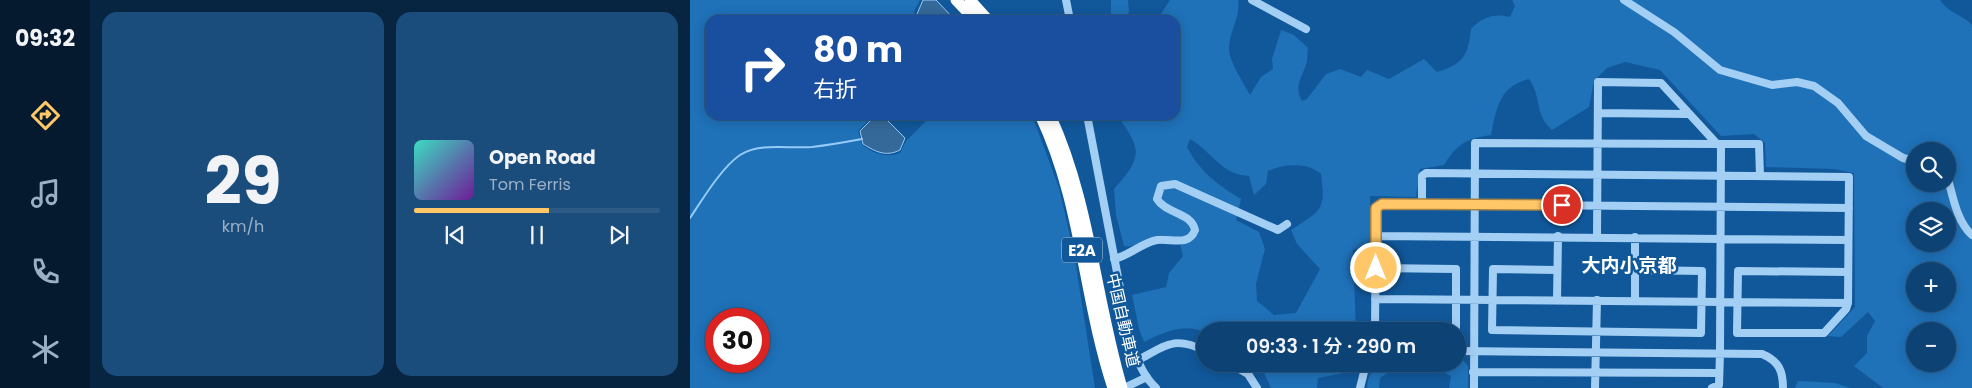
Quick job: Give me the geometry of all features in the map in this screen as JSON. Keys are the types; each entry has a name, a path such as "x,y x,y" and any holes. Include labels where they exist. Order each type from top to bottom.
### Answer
{"highway":[{"path":"956,0 970,15"},
{"path":"970,0 984,15"},
{"name":"中国自動車道","path":"1042,120 1058,156 1072,204 1098,332 1113,388"},
{"name":"中国自動車道","path":"1052,120 1074,176 1087,228 1107,330 1125,387"}],"street":[{"path":"1066,0 1069,15"},
{"path":"1252,0 1306,29"},
{"path":"1624,0 1674,32 1720,70 1772,85 1797,82 1814,86 1838,103 1866,136 1906,159"},
{"path":"1597,236 1598,82 1660,83 1719,144 1721,176 1720,353 1719,385 1712,388"},
{"path":"1598,113 1688,114"},
{"path":"1088,120 1129,335 1146,377 1156,388"},
{"path":"1474,388 1473,300 1476,143 1759,144 1760,176"},
{"path":"1422,204 1422,176 1426,173 1849,177 1848,303 1846,309 1824,333 1737,333 1738,271 1848,272"},
{"path":"1114,259 1146,243 1158,240 1188,240 1193,235 1195,230 1190,219 1161,205 1156,198 1161,186 1166,184 1175,184 1278,230 1287,224"},
{"path":"1951,192 1956,210 1966,230 1972,235"},
{"path":"1375,322 1376,208 1382,204 1849,208"},
{"path":"1376,236 1597,236 1848,240"},
{"path":"1557,300 1558,236"},
{"path":"1635,301 1636,237"},
{"path":"1376,268 1456,269 1456,322"},
{"path":"1557,270 1493,269 1492,330 1701,333 1702,271 1635,270"},
{"path":"1375,299 1848,303"},
{"path":"1595,388 1597,300"},
{"path":"1138,360 1174,342 1196,346"},
{"path":"1466,351 1754,354 1770,357 1780,366 1783,388"},
{"path":"1245,372 1257,388"},
{"path":"1360,388 1364,372"},
{"path":"1473,372 1719,373"},
{"path":"1125,387 1146,377"}],"shaded area":[{"path":"690,0 920,0 914,11 914,15 705,15 705,120 869,120 858,131 862,145 876,153 890,155 900,153 906,141 927,120 1034,120 1059,188 1074,253 1095,388 690,388"},
{"path":"923,0 936,0 950,15 917,15"},
{"path":"1111,0 1128,0 1128,15 1111,15"},
{"path":"1170,0 1238,0 1238,12 1229,49 1234,66 1250,95 1261,77 1273,69 1272,59 1281,30 1294,35 1308,48 1307,63 1298,87 1302,101 1307,99 1326,74 1340,69 1361,77 1367,70 1389,79 1424,59 1437,72 1453,66 1459,62 1466,52 1471,29 1479,21 1489,17 1499,15 1510,17 1515,6 1512,0 1940,0 1947,8 1972,25 1972,388 1883,388 1854,366 1867,353 1867,336 1875,321 1868,312 1841,337 1828,336 1855,307 1854,173 1834,169 1766,167 1765,143 1754,134 1721,136 1660,70 1625,62 1607,68 1594,81 1589,107 1552,130 1546,124 1540,112 1536,92 1529,79 1519,83 1511,87 1501,100 1491,135 1475,138 1463,143 1444,165 1420,169 1416,197 1370,196 1370,246 1353,250 1356,322 1196,322 1196,329 1174,330 1144,342 1139,329 1132,295 1166,287 1169,273 1183,256 1180,243 1163,235 1150,238 1132,246 1124,246 1116,215 1114,189 1134,160 1136,153 1135,145 1120,120 1180,120 1180,15 1160,15","holes":["1190,139 1231,172 1249,176 1254,195 1266,184 1268,171 1274,169 1295,165 1309,167 1321,174 1322,203 1315,213 1291,230 1297,244 1320,269 1296,313 1274,315 1257,301 1256,284 1265,249 1259,232 1236,220 1241,199 1210,177 1198,164 1187,147"]},
{"path":"871,120 887,120 905,138 900,150 881,153 863,144 860,131"},
{"path":"1466,364 1468,366 1468,388 1449,388 1451,376 1444,372 1466,372"},
{"path":"1264,372 1349,372 1318,378 1317,388 1271,388"},
{"path":"1372,372 1389,372 1380,378 1379,388 1367,388"},
{"path":"1798,381 1835,383 1850,388 1795,388"}],"waterway":[{"path":"690,218 726,167 733,160 748,151 766,147 812,147 862,139"}],"district":[{"name":"大内小京都","path":"1629,265"}],"route":[{"path":"1376,268 1376,208 1382,204 1562,205"}]}
